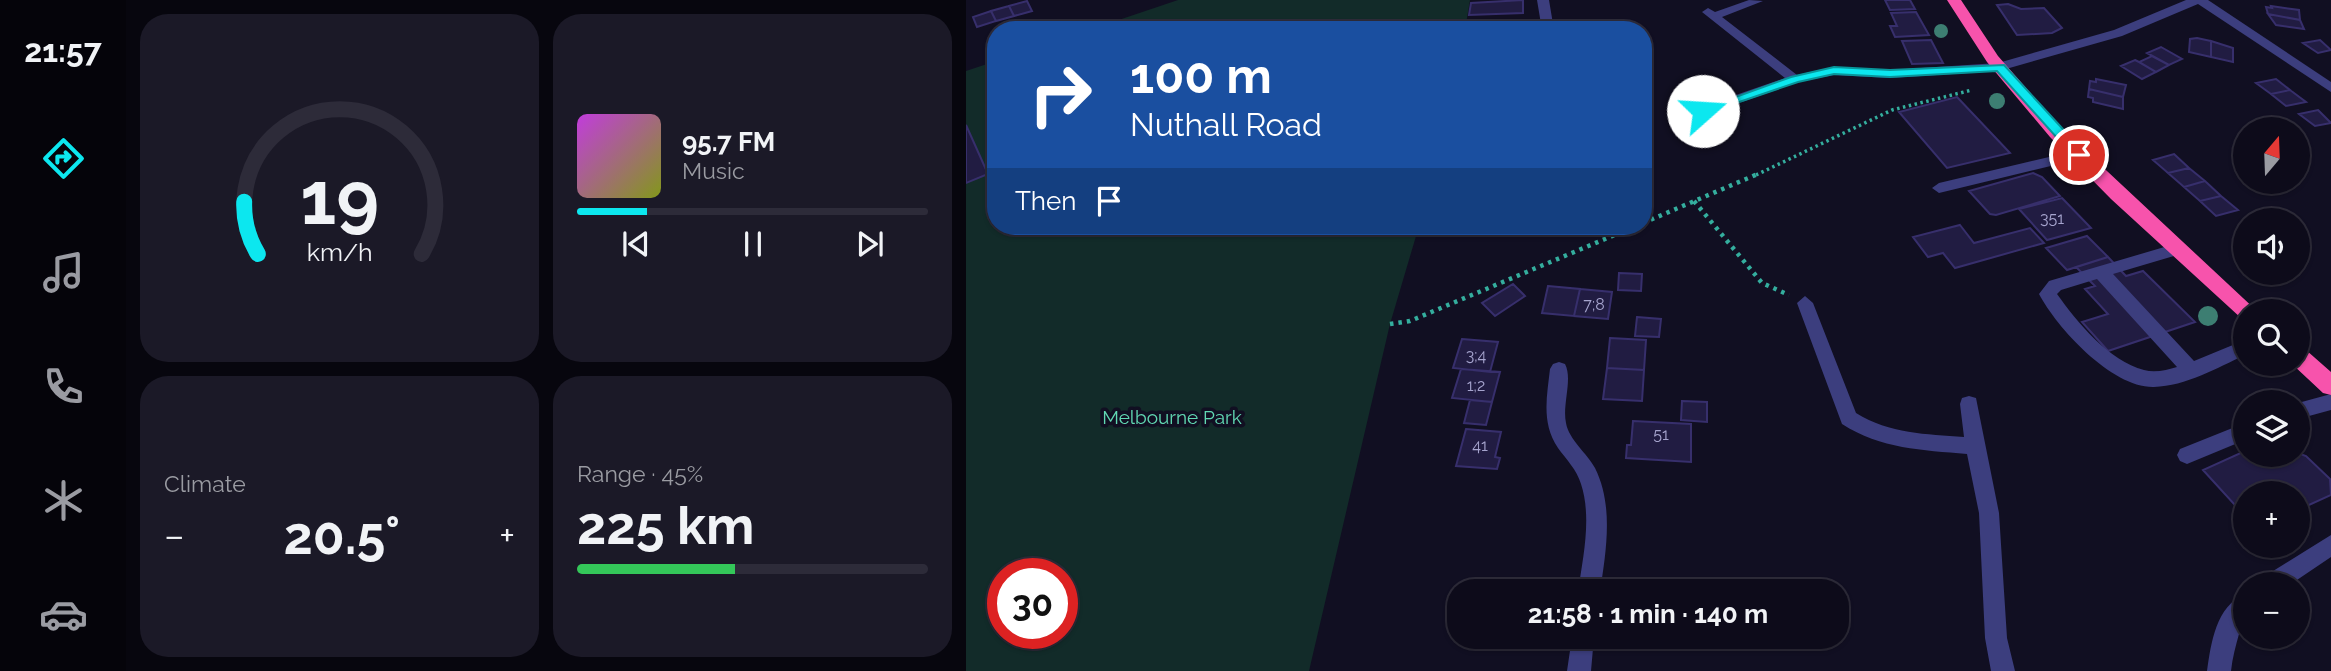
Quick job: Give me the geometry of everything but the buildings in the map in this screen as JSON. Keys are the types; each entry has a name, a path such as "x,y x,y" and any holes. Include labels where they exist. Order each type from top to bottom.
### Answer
{"highway":[{"path":"1958,1 2005,74 2079,155 2234,299"},
{"path":"2310,367 2331,386"}],"street":[{"path":"1543,0 1546,21"},
{"path":"2152,0 2171,10"},
{"path":"1703,111 1795,79 1834,71 2005,74 2118,33 2198,0 2331,88"},
{"path":"1756,1 1711,14 1795,79"},
{"path":"1939,188 2079,155"},
{"path":"2178,248 2055,285 2048,294 2098,351 2145,379 2192,371 2233,353"},
{"path":"2101,272 2192,371"},
{"path":"1805,303 1849,418 1863,429 1885,437 1975,446"},
{"path":"1559,369 1556,411 1559,431 1586,467 1593,489 1597,534 1591,579"},
{"path":"2310,408 2331,402"},
{"path":"1969,404 1989,513 1996,638 2003,671"},
{"path":"2187,455 2233,436"},
{"path":"2291,572 2331,545"},
{"path":"2219,671 2223,641 2233,616"},
{"path":"1579,671 1582,649"}],"path":[{"path":"1652,219 1892,110 2005,74"},
{"path":"1694,201 1762,283 1805,303"},
{"path":"1390,324 1410,321 1615,235"}],"green space":[{"path":"1178,0 1470,0 1466,21 1116,21"},
{"name":"Melbourne Park","path":"987,64 987,235 1416,235 1390,324 1309,671 966,671 966,71"}],"route":[{"path":"1703,111 1795,79 1834,71 1890,74 2000,67 2079,155"}]}
